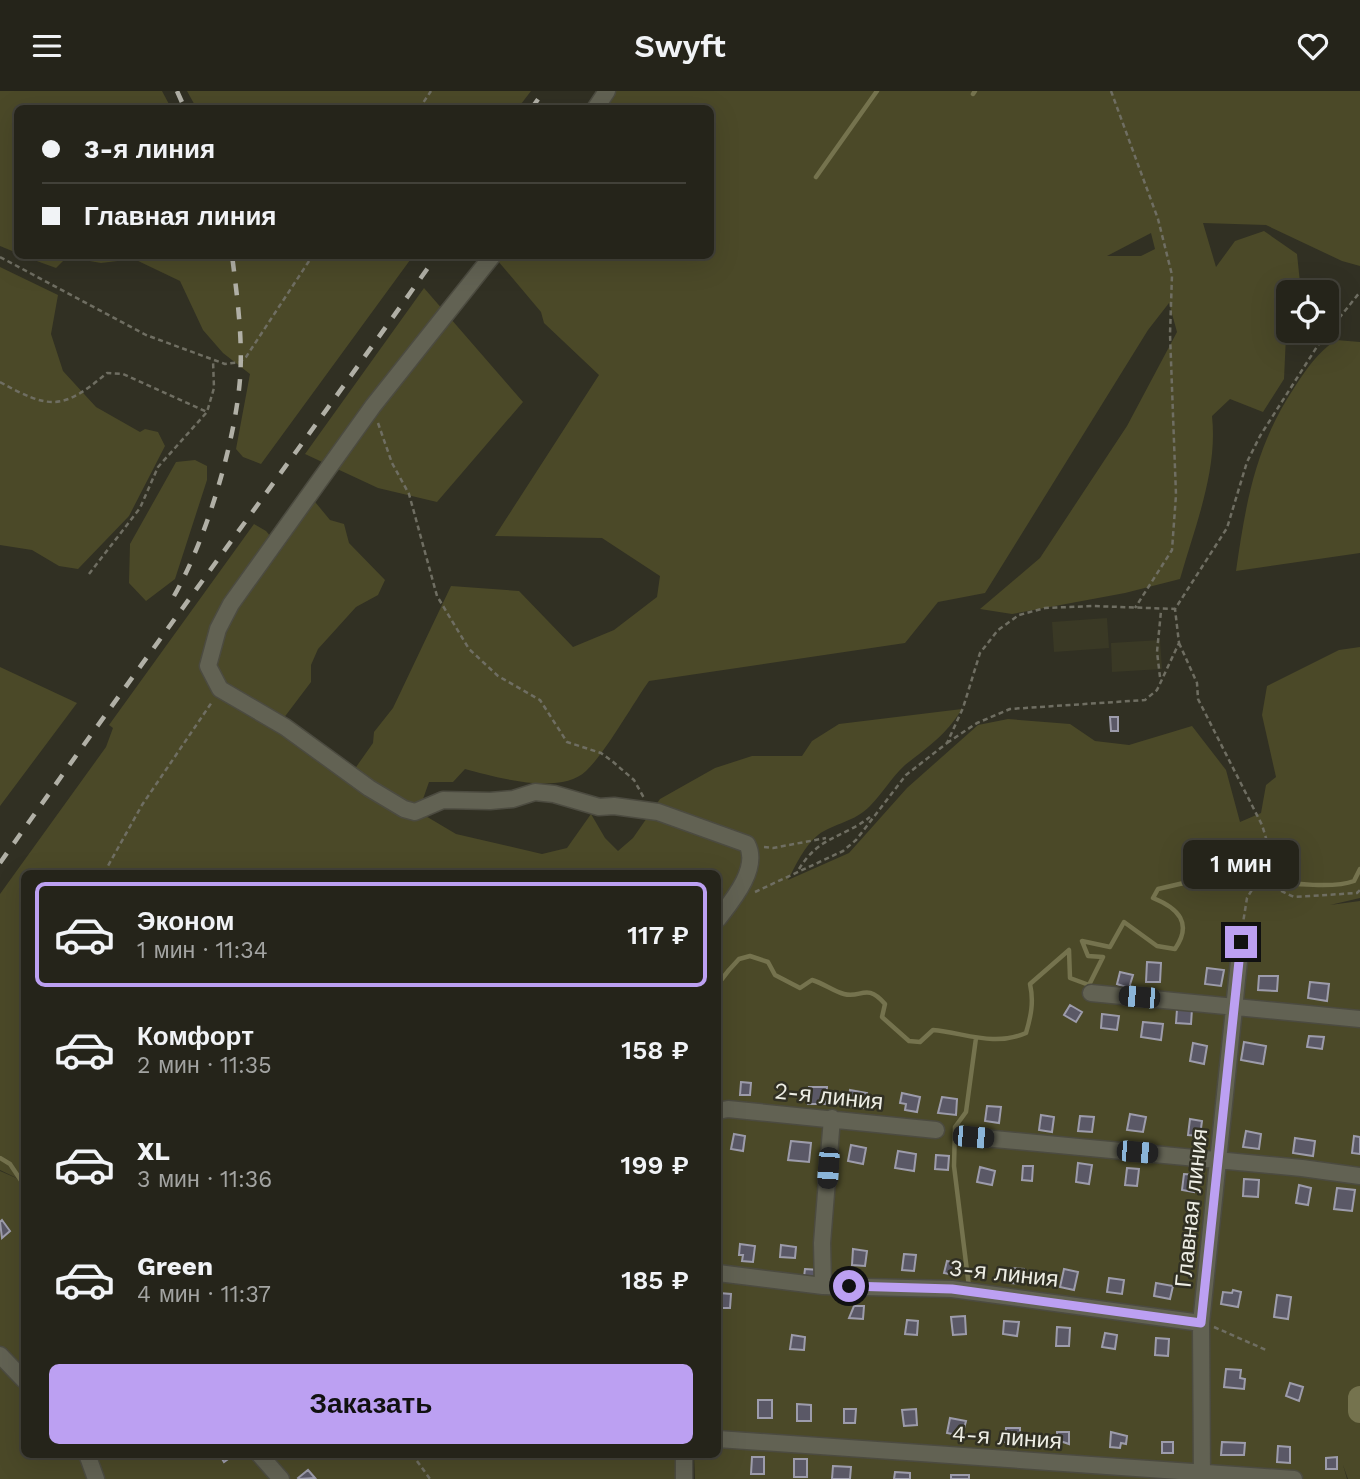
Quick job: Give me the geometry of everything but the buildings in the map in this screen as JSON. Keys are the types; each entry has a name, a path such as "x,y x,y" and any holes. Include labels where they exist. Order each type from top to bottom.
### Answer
{"street":[{"path":"490,259 373,406 231,604 218,629 208,666 220,689 285,727 369,788 415,812 443,800 513,799 535,792 555,794 599,807 643,809 747,844 750,865 732,903 721,916"},
{"name":"Главная линия","path":"1202,1476 1201,1323 1241,942"},
{"path":"1091,993 1360,1019"},
{"name":"2-я линия","path":"721,1111 832,1118 936,1130"},
{"path":"823,1286 822,1243 832,1118"},
{"path":"973,1137 1220,1159 1360,1176"},
{"name":"3-я линия","path":"721,1273 823,1286 952,1289 1201,1323"},
{"path":"0,1355 21,1377"},
{"name":"4-я линия","path":"721,1439 1202,1476 1294,1479"},
{"path":"88,1458 96,1479"},
{"path":"263,1458 281,1479"},
{"path":"684,1458 684,1479"}],"path":[{"path":"1111,91 1158,219 1172,275 1170,334 1176,495 1172,550 1135,608"},
{"path":"0,257 146,335 225,364 240,362 246,357 310,259"},
{"path":"1241,942 1247,898 1269,856 1262,825 1198,699 1196,683 1179,643 1175,609 1224,536 1247,462 1260,436 1320,342 1360,292"},
{"path":"89,574 140,508 158,467 207,412 214,388 213,360"},
{"path":"0,383 31,400 60,402 79,397 107,373 123,374 207,412"},
{"path":"373,406 392,463 409,494 433,586 469,649 498,676 540,701 567,742 601,754 634,779 644,794 643,809"},
{"path":"947,743 963,708 980,653 998,630 1019,615 1045,608 1093,605 1161,611 1175,609"},
{"path":"1161,611 1157,652 1161,681"},
{"path":"754,892 843,851 856,840 906,775 977,723 1010,709 1145,700 1157,690 1179,643"},
{"path":"107,870 142,805 220,689"},
{"path":"747,844 772,848 828,838 857,827 875,813"},
{"path":"799,870 806,857 828,838"},
{"path":"109,870 110,866"},
{"path":"1258,880 1294,897 1357,893 1360,890"},
{"path":"1201,1323 1266,1350"},
{"path":"415,1458 430,1479"}],"shaded area":[{"path":"0,91 162,91 169,105 14,105 14,252 0,246"},
{"path":"187,91 531,91 520,105 195,105"},
{"path":"614,91 1360,91 1360,266 1342,261 1266,225 1203,223 1216,267 1235,241 1264,231 1297,254 1300,280 1276,280 1276,343 1286,343 1284,379 1263,412 1230,399 1212,416 1212,457 1208,478 1180,579 1125,593 1012,614 980,609 1040,558 1127,426 1177,332 1169,303 1148,330 985,593 938,602 905,643 649,681 602,752 586,771 575,778 560,782 527,782 465,769 453,782 429,782 423,799 414,803 424,815 456,834 542,854 567,848 591,814 605,838 618,851 633,838 660,799 715,768 752,756 802,756 812,741 839,724 962,709 943,734 905,765 864,811 813,839 788,880 849,853 907,788 978,725 1008,719 1070,724 1095,741 1129,745 1192,726 1226,770 1240,822 1261,813 1266,785 1276,777 1262,715 1267,686 1339,650 1360,647 1360,898 1330,905 1360,901 1360,1479 1348,1479 1343,1465 1347,1479 695,1479 694,1458 721,1458 721,870 21,870 21,1180 0,1170 0,894 106,747 113,728 109,725 254,524 266,531 277,544 311,497 330,520 344,524 349,543 385,580 378,595 356,607 318,649 311,665 311,682 283,719 354,770 373,743 374,732 393,708 451,586 519,591 573,647 614,630 657,597 660,576 602,538 495,536 599,375 544,323 541,312 498,261 499,259 714,259 714,105 604,105","holes":["1151,233 1155,249 1141,256 1107,256"]},
{"path":"31,259 65,259 56,268"},
{"path":"78,259 134,259 101,263"},
{"path":"134,259 411,259 261,464 243,457 236,449 250,374 223,353 203,330 180,281"},
{"path":"0,267 58,295 51,334 63,371 96,407 140,432 145,429 158,432 165,446 129,516 78,569 59,566 32,550 0,545"},
{"path":"424,288 523,402 437,502 378,488 305,454"},
{"path":"1339,340 1360,342 1360,553 1236,571 1248,498 1261,454 1294,388 1323,350 1332,343 1339,343"},
{"path":"195,460 207,466 207,480 175,579 146,601 129,583 130,544 176,462"},
{"path":"1107,618 1109,648 1054,652 1052,622"},
{"path":"1160,640 1162,669 1112,672 1111,643"},
{"path":"0,667 77,703 0,806"},
{"path":"0,1171 21,1180 21,1458 676,1458 675,1479 0,1479"}],"waterway":[{"path":"816,177 877,91"},
{"path":"721,980 739,959 750,956 768,962 775,975 800,988 812,980 844,994 873,994 885,1004 882,1017 909,1041 920,1042 933,1030 991,1039 1014,1037 1026,1033 1032,997 1030,984 1069,950 1070,978 1089,985 1103,957 1088,956 1082,941 1110,947 1124,922 1157,946 1175,949 1183,931 1183,924 1176,912 1153,898 1158,889 1201,879 1214,864 1221,870 1220,884 1230,875 1236,864 1271,879 1313,885 1354,881 1360,869"},
{"path":"969,1287 954,1166 955,1127 966,1112 976,1038"},
{"path":"0,1158 10,1164 21,1180"},
{"path":"1360,1398 1360,1411"}],"railway":[{"path":"177,91 183,105"},
{"path":"534,105 544,91"},
{"path":"174,596 208,520 225,461 237,404 241,348 232,259"},
{"path":"0,863 434,259"}],"route":[{"path":"849,1286 952,1289 1201,1323 1241,942"}]}
